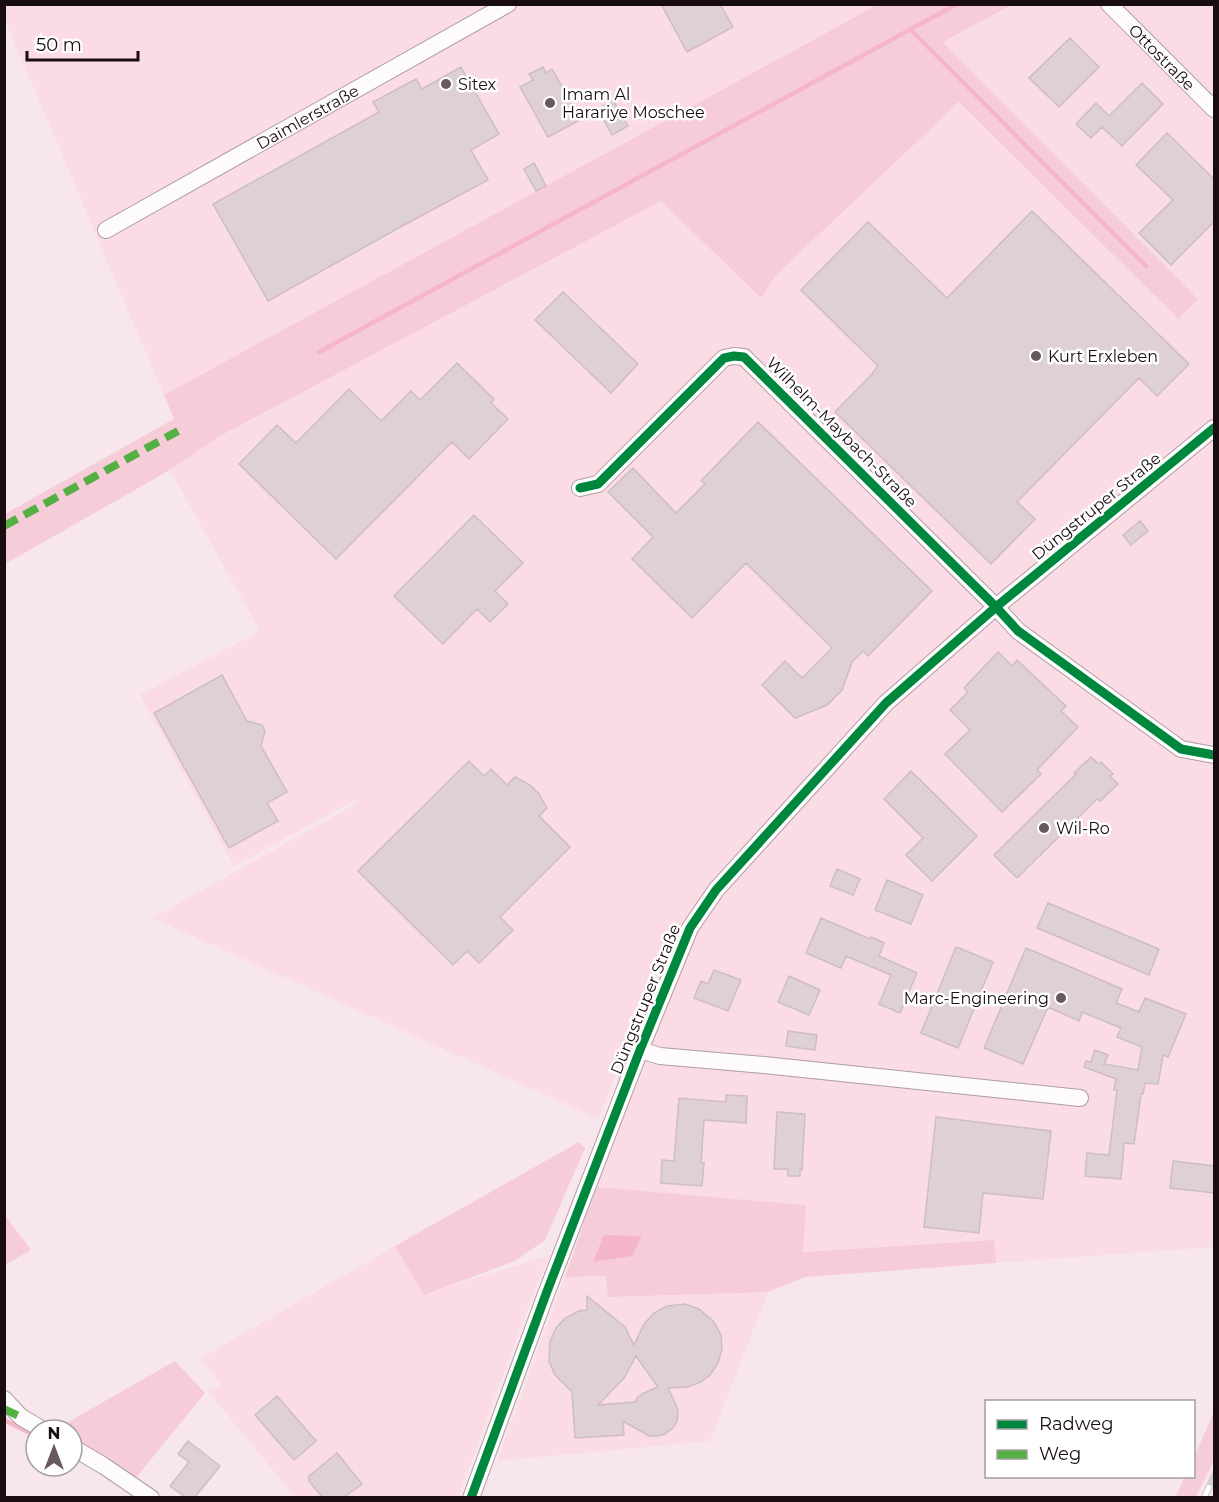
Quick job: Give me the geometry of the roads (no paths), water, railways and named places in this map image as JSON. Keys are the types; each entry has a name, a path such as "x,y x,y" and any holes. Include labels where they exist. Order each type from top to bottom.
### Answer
{"street":[{"name":"Daimlerstraße","path":"106,230 508,4"},
{"name":"Ottostraße","path":"1109,4 1215,109"},
{"name":"Wilhelm-Maybach-Straße","path":"580,488 598,484 724,358 744,357 996,607"},
{"name":"Düngstruper Straße","path":"471,1497 546,1294 690,927 716,890 886,703 996,607 1215,429"},
{"path":"996,607 1018,631 1181,749 1215,755"},
{"name":"Düngstruper Straße","path":"640,1050 660,1056 1080,1098"},
{"path":"4,1399 24,1419"},
{"path":"84,1454 151,1497"}],"waterway":[{"path":"319,352 957,4"},
{"path":"911,30 1146,266"},
{"path":"4,1420 24,1430"}],"railway":[{"path":"1204,1498 1214,1476"}],"place":[{"name":"Sitex","path":"446,84"},
{"name":"Imam Al Harariye Moschee","path":"550,103"},
{"name":"Kurt Erxleben","path":"1036,356"},
{"name":"Wil-Ro","path":"1044,828"},
{"name":"Marc-Engineering","path":"1061,998"}]}
